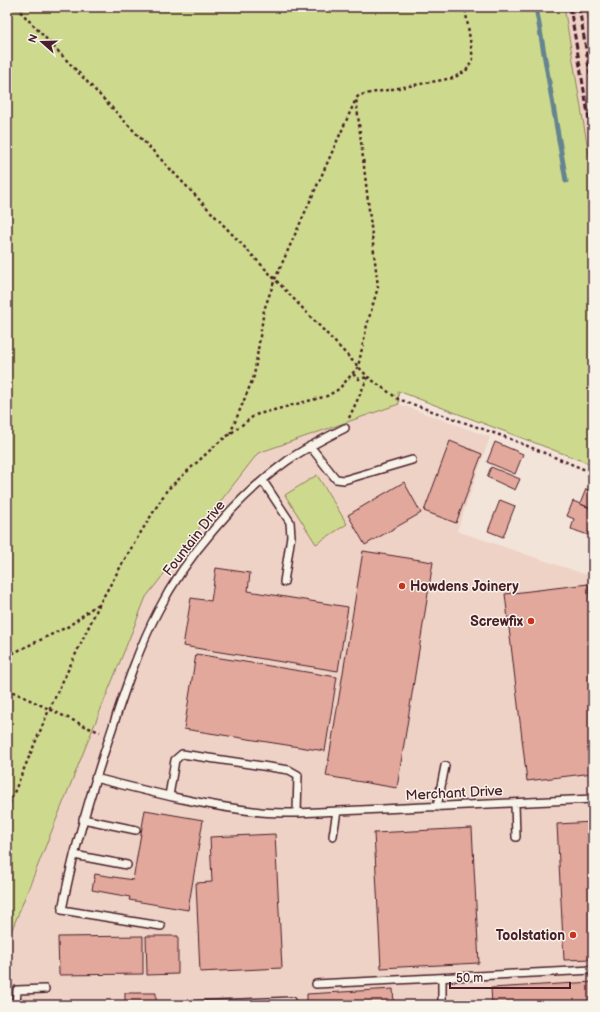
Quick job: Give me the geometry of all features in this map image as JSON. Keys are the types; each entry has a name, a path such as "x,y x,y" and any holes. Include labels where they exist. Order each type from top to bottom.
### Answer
{"lane":[{"name":"Fountain Drive","path":"161,926 62,910 83,819 125,690 158,611 183,569 216,526 240,502 286,462 310,446 344,428"},
{"path":"310,446 336,479 344,480 412,460"},
{"path":"263,481 290,522 291,536 284,582"},
{"path":"96,778 169,796 214,805 261,812 297,814 298,775 289,770 182,754 175,760 169,796"},
{"path":"437,807 444,766"},
{"name":"Merchant Drive","path":"297,814 593,799"},
{"path":"515,803 516,837"},
{"path":"333,836 337,811"},
{"path":"83,819 136,830"},
{"path":"74,855 127,865"},
{"path":"316,984 593,970"},
{"path":"442,978 442,1005"},
{"path":"16,1005 17,990 45,989"},
{"path":"192,1005 292,1001"}],"path":[{"path":"16,7 214,213 368,377 398,398 508,438 593,473"},
{"path":"230,434 254,376 264,310 275,279 356,98 360,95 453,78 466,71 473,59 465,7"},
{"path":"7,809 49,710 101,601 167,490 218,443 255,415 327,396 339,389 358,367 367,325 378,287 356,98"},
{"path":"353,374 359,378 368,377"},
{"path":"344,428 368,377"},
{"path":"7,656 69,626 101,601"},
{"path":"7,689 89,728 110,735"}],"shaded area":[{"path":"564,7 586,7 593,48 593,179"},
{"path":"399,404 490,437 457,531 593,577 593,1005 7,1005 7,942 146,597 258,453"}],"green space":[{"path":"7,7 564,7 593,179 593,465 398,391 399,404 258,453 146,597 7,942"},
{"path":"586,7 593,7 593,48"},
{"path":"317,475 347,524 316,544 285,495"}],"building":[{"path":"450,441 482,454 456,523 424,511"},
{"path":"495,442 523,454 515,474 487,462"},
{"path":"491,467 520,479 515,490 487,477"},
{"path":"404,482 421,513 365,545 348,515"},
{"path":"586,489 593,491 593,509 580,504"},
{"path":"500,500 515,506 503,537 488,531"},
{"path":"573,501 593,509 593,522 588,535 571,529 574,519 567,516"},
{"path":"363,551 433,562 397,788 326,776"},
{"path":"216,568 250,573 248,591 348,607 338,671 183,646 191,598 211,601"},
{"path":"588,584 593,625 593,773 527,781 505,594"},
{"path":"196,654 337,677 325,751 184,729"},
{"path":"145,810 203,820 188,910 129,900 130,897 92,890 95,874 133,880"},
{"path":"593,822 593,959 564,960 557,824"},
{"path":"472,828 479,963 381,968 374,833"},
{"path":"275,834 282,968 200,972 196,883 212,882 210,837"},
{"path":"143,936 143,974 59,975 58,937"},
{"path":"146,936 178,936 178,974 147,975"},
{"path":"593,982 593,1005 492,1005 491,988"},
{"path":"393,989 394,1005 307,1005 307,994"},
{"path":"125,993 156,993 156,1005 23,1005 125,1003"}],"waterway":[{"path":"536,7 566,181"}],"railway":[{"path":"570,7 593,144"},
{"path":"579,7 593,92"}],"place":[{"name":"Howdens Joinery","path":"402,586"},
{"name":"Screwfix","path":"531,621"},
{"name":"Toolstation","path":"573,935"}]}
